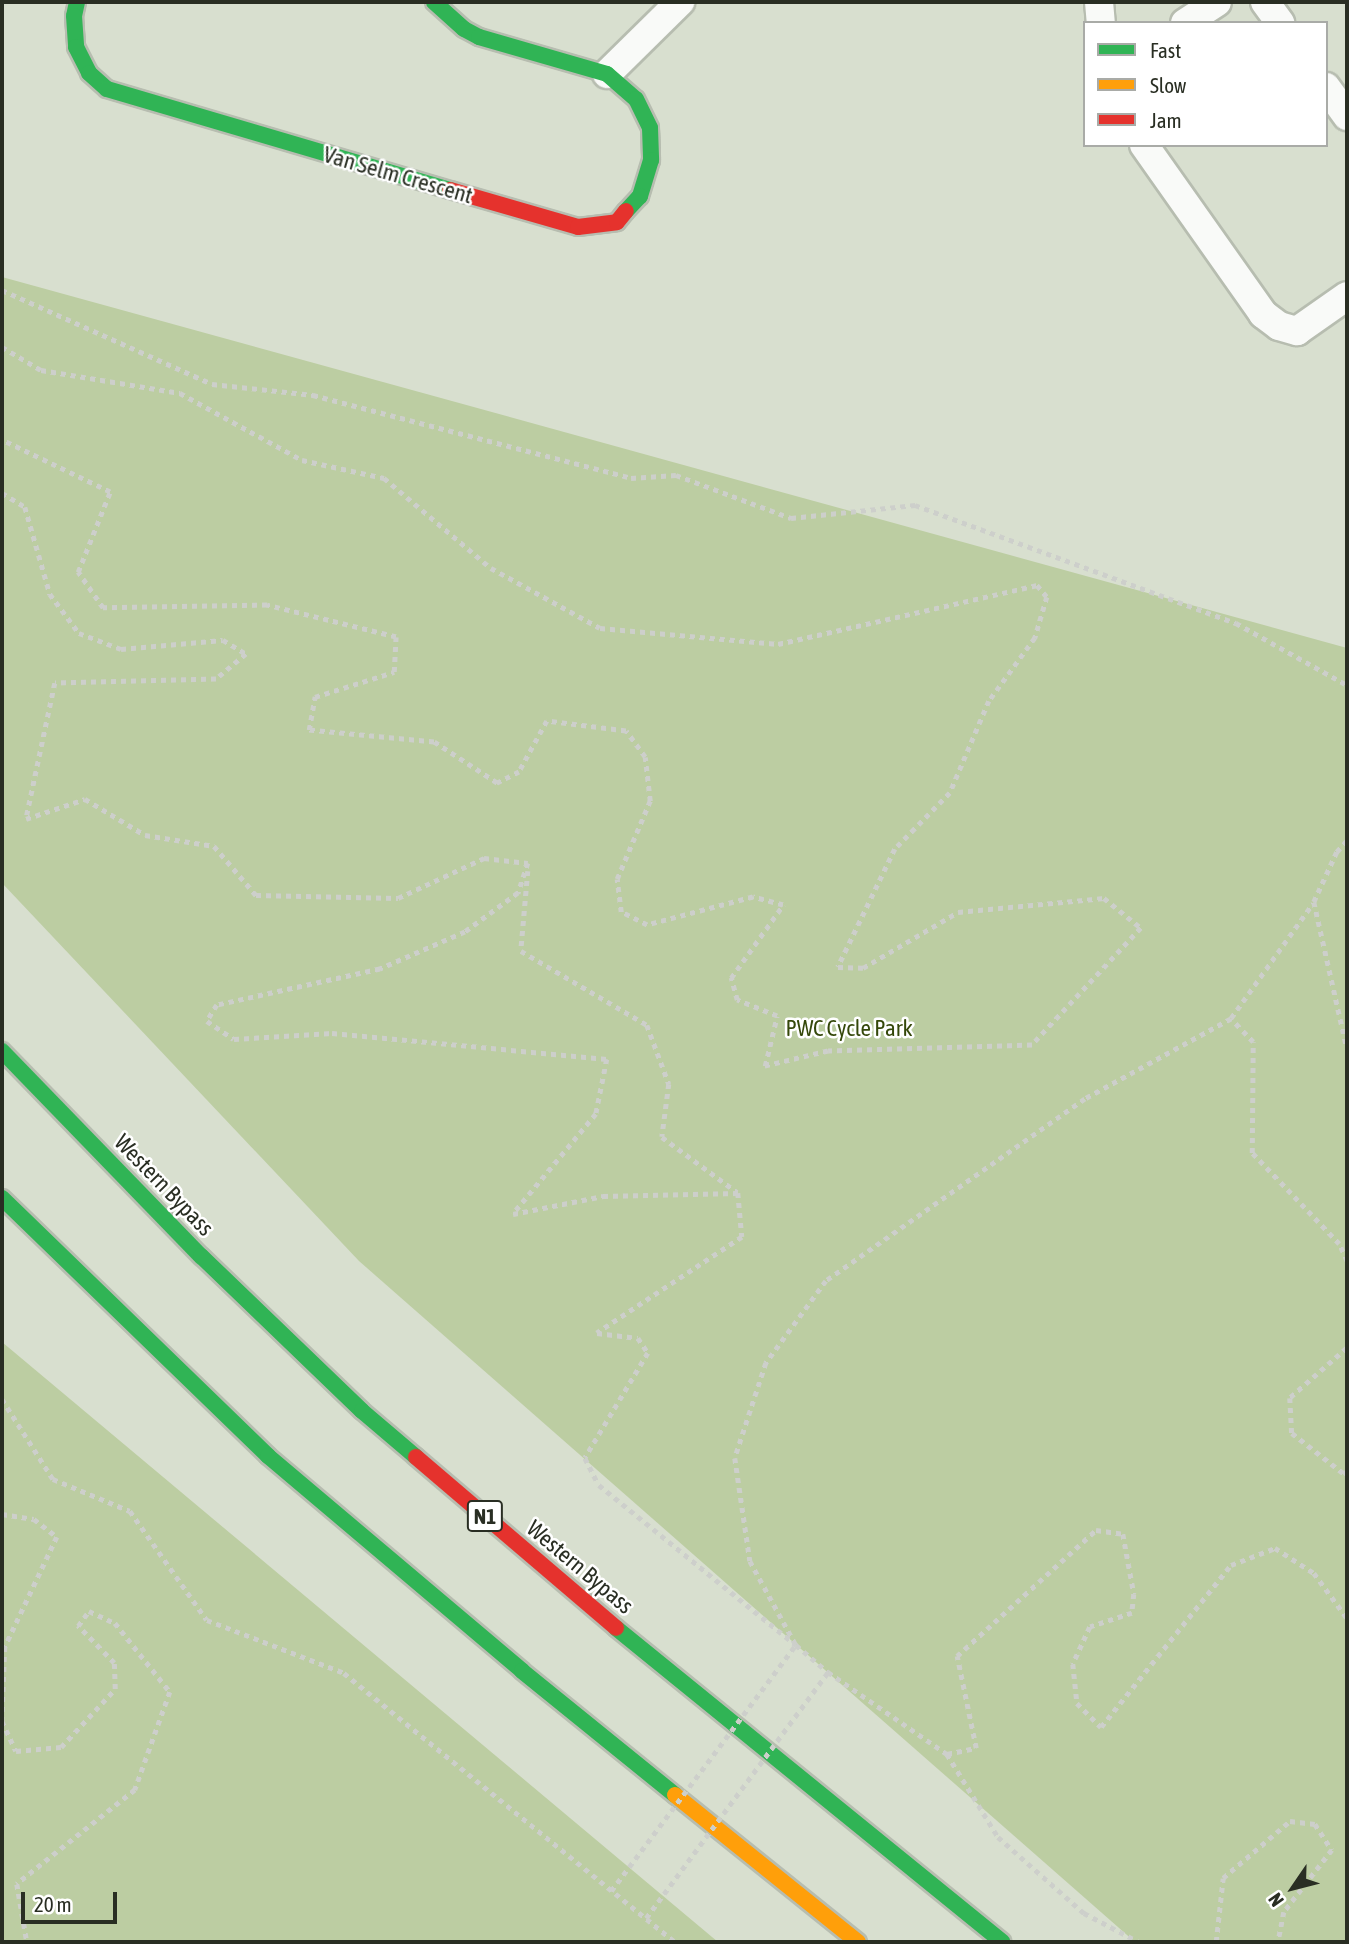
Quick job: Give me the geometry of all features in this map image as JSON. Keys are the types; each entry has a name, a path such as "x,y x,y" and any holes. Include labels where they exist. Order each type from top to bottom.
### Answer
{"main road":[{"name":"Van Selm Crescent","path":"77,2 74,16 76,47 89,73 107,89 578,227 617,222 639,196 652,160 650,128 636,99 607,74 479,37 464,29 434,2"},
{"name":"Western Bypass","path":"2,1051 201,1256 362,1411 624,1635 1003,1942"},
{"path":"2,1198 268,1456 522,1671 858,1942"}],"street":[{"path":"607,74 680,2"},
{"path":"1099,2 1101,21"},
{"path":"1188,21 1217,2"},
{"path":"1265,2 1279,21"},
{"path":"1328,89 1347,116"},
{"path":"1144,147 1263,314 1279,326 1297,331 1347,296"}],"path":[{"path":"2,290 212,384 313,395 631,478 676,475 791,518 915,505 1236,623 1347,685"},
{"path":"2,347 41,370 180,393 302,460 384,478 491,568 600,628 778,644 1037,585 1047,597 1035,638 989,701 950,793 895,849 838,967 863,968 958,912 1104,898 1142,928 1032,1045 828,1051 765,1066 777,1016 737,1000 731,978 782,905 753,897 647,925 621,912 617,879 650,801 645,757 626,731 547,721 519,772 497,783 434,742 309,730 315,697 394,672 396,637 267,605 103,608 78,572 110,492 2,440"},
{"path":"2,493 25,507 50,594 79,633 121,649 223,640 246,654 216,679 55,683 26,819 85,799 145,835 214,846 256,895 398,898 484,858 528,863"},
{"path":"796,1645 750,1561 735,1458 765,1363 826,1281 1085,1099 1231,1019 1314,902 1337,852 1347,841"},
{"path":"528,863 521,951 647,1025 669,1084 662,1137 738,1193 742,1237 597,1334 638,1338 649,1353 585,1458 599,1485 828,1672 947,1754 998,1837 1084,1913 1139,1942"},
{"path":"528,863 518,893 465,932 380,969 217,1005 207,1021 234,1039 332,1033 607,1059 596,1114 513,1214 603,1196 738,1193"},
{"path":"1314,902 1347,1048"},
{"path":"1231,1019 1253,1042 1252,1153 1339,1244 1347,1261"},
{"path":"1347,1348 1290,1398 1292,1433 1343,1473 1347,1472"},
{"path":"2,1399 53,1479 130,1511 207,1620 344,1673 675,1942"},
{"path":"2,1514 34,1519 57,1537 5,1647 2,1721 16,1751 61,1747 115,1689 114,1663 78,1626 89,1611 115,1623 170,1692 135,1790 17,1884 27,1942"},
{"path":"947,1754 976,1748 957,1656 1097,1531 1123,1535 1134,1594 1132,1613 1090,1627 1073,1664 1077,1703 1101,1727 1231,1565 1275,1548 1314,1573 1347,1618"},
{"path":"611,1891 796,1645"},
{"path":"646,1918 828,1672"},
{"path":"1216,1942 1223,1878 1290,1821 1315,1824 1332,1850 1284,1912 1278,1942"}],"green space":[{"name":"PWC Cycle Park","path":"2,277 1347,648 1347,1942 1135,1942 359,1261 2,883"},
{"path":"2,1342 718,1942 2,1942"}],"traffic: fast":[{"path":"77,2 74,16 76,47 89,73 107,89 450,190"},
{"path":"434,2 464,29 479,37 607,74 636,99 650,128 651,160 640,196 626,211"},
{"path":"2,1051 201,1256 362,1411 416,1457"},
{"path":"2,1198 268,1456 522,1671 675,1795"},
{"path":"616,1628 1003,1942"}],"traffic: slow":[{"path":"675,1795 858,1942"}],"traffic: jam":[{"path":"450,190 578,227 617,222 626,211"},
{"path":"416,1457 616,1628"}]}
